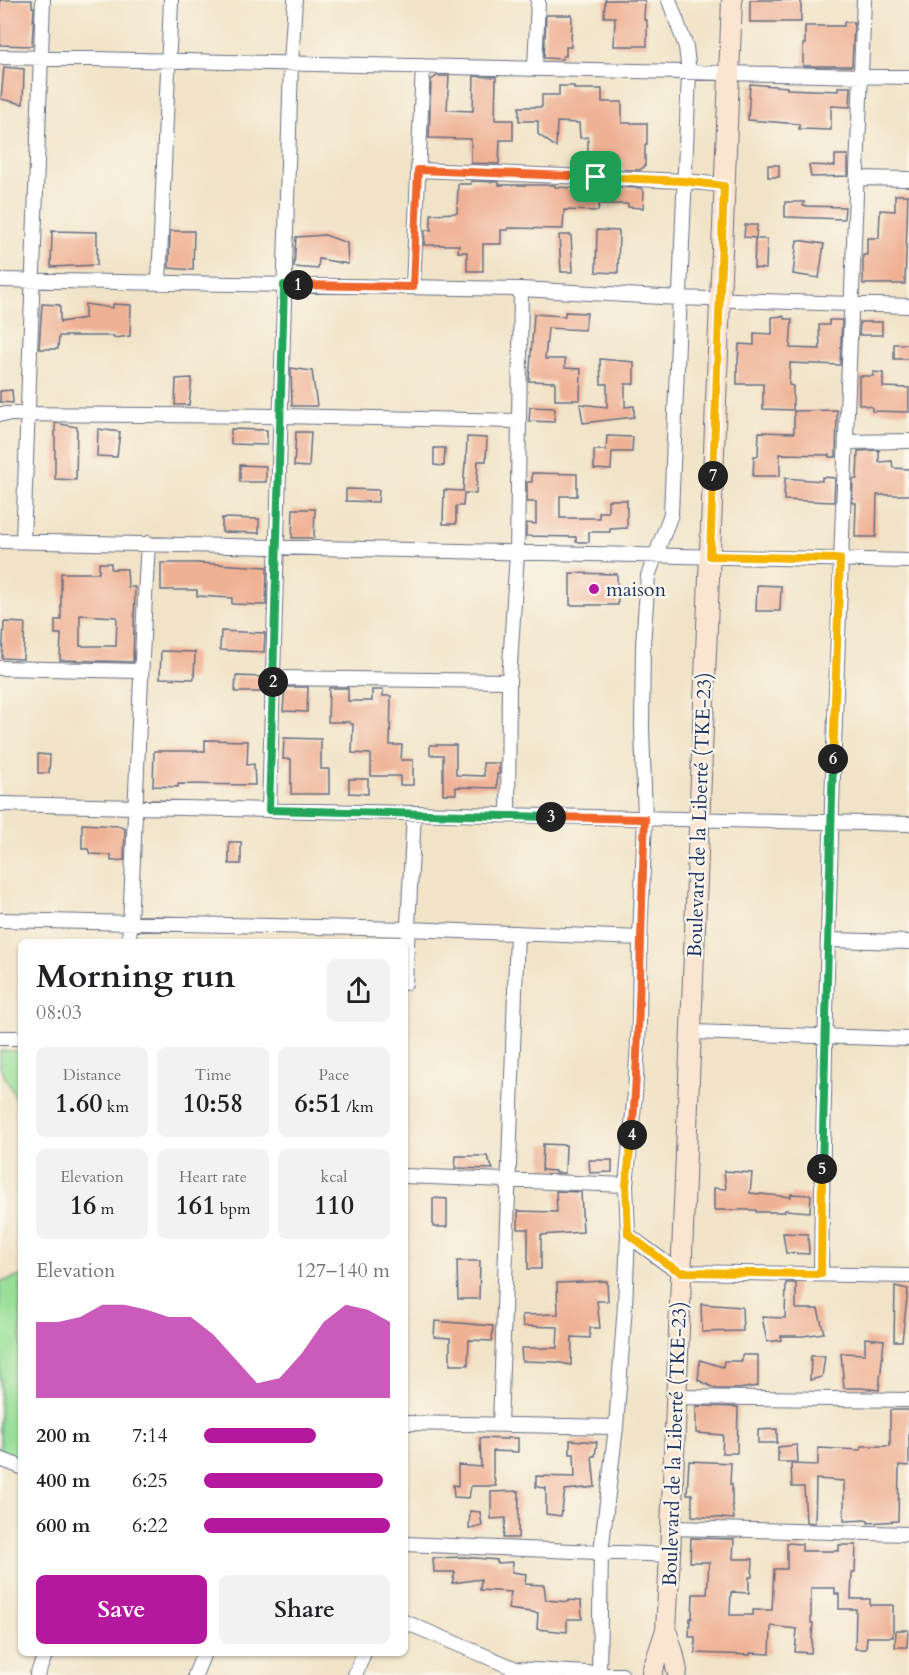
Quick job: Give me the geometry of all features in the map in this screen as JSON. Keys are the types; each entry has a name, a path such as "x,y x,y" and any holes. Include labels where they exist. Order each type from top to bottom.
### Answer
{"street":[{"path":"24,541 43,0"},
{"path":"159,283 171,0"},
{"path":"269,810 291,63 296,0"},
{"path":"535,68 538,0"},
{"path":"599,1674 601,1552 616,1427 628,1234 626,1185 637,1070 645,819 642,728 643,644 648,576 671,514 689,73 686,47 669,0"},
{"name":"Boulevard de la Liberté (TKE-23)","path":"650,1673 666,1629 670,1555 732,0"},
{"path":"821,1274 831,822 864,0"},
{"path":"0,57 909,77"},
{"path":"413,287 423,66"},
{"path":"418,170 684,181 724,186"},
{"path":"857,178 909,179"},
{"path":"0,280 521,289 679,298 909,306"},
{"path":"508,815 510,681 517,553 521,289"},
{"path":"0,414 519,421"},
{"path":"846,442 909,441"},
{"path":"0,541 909,561"},
{"path":"129,939 140,671 148,543"},
{"path":"0,669 140,671"},
{"path":"273,678 510,681"},
{"path":"0,804 909,824"},
{"path":"407,939 414,813"},
{"path":"0,920 408,929 640,938"},
{"path":"500,1425 517,933"},
{"path":"828,940 909,942"},
{"path":"691,1032 909,1039"},
{"path":"0,1038 18,1038"},
{"path":"408,1176 626,1185"},
{"path":"628,1234 681,1272 909,1276"},
{"path":"676,1397 909,1400"},
{"path":"408,1423 616,1427"},
{"path":"0,1459 18,1466"},
{"path":"671,1528 909,1534"},
{"path":"408,1544 670,1555"},
{"path":"408,1623 515,1672 622,1675"},
{"name":"Boulevard de la Liberté (TKE-23)","path":"666,1629 673,1652 684,1674"},
{"path":"37,1675 45,1656"},
{"path":"195,1675 203,1656"},
{"path":"354,1675 363,1656"},
{"path":"650,1673 664,1667 684,1674"}],"green space":[{"path":"0,1051 18,1051 18,1102 0,1067"},
{"path":"18,1277 18,1459 0,1451 0,1282"}],"building":[{"path":"0,0 32,0 32,7 34,7 32,46 0,45"},
{"path":"605,0 645,0 644,20 647,20 647,46 614,46 615,17 604,17"},
{"path":"750,0 801,0 801,22 750,22"},
{"path":"546,15 572,15 571,47 566,47 566,56 563,56 563,59 544,58"},
{"path":"844,22 854,22 852,66 803,66 805,26 844,26"},
{"path":"4,67 24,69 23,104 1,99"},
{"path":"437,76 449,76 447,110 473,111 474,76 496,77 495,120 513,120 513,140 500,140 499,164 471,163 471,139 429,138 431,80"},
{"path":"750,84 787,87 787,89 838,91 838,87 851,87 850,107 831,106 831,130 799,129 799,124 748,120"},
{"path":"559,86 574,86 574,89 602,89 602,102 622,102 622,123 647,123 645,166 640,170 601,169 601,167 591,166 588,164 588,137 580,138 579,123 557,122 556,147 538,134 538,121 519,121 519,107 542,107 542,95 559,95"},
{"path":"835,155 848,155 848,176 811,177 809,165 835,166"},
{"path":"768,165 779,165 779,177 768,177"},
{"path":"471,181 499,182 499,185 555,185 555,187 599,189 600,187 641,188 644,192 643,208 628,207 628,204 599,204 598,211 564,210 563,229 508,228 508,230 501,230 501,244 483,244 483,271 467,271 467,252 458,252 459,245 424,245 425,230 431,230 431,214 457,213 458,184 471,184"},
{"path":"895,195 908,195 905,284 863,284 863,255 867,255 867,238 879,238 880,210 895,211"},
{"path":"785,202 804,202 803,206 845,207 844,219 785,217"},
{"path":"745,225 757,225 756,238 744,237"},
{"path":"597,230 619,231 618,273 596,272"},
{"path":"52,231 97,232 97,265 51,267"},
{"path":"170,231 194,231 193,270 169,268"},
{"path":"325,235 347,243 348,264 319,259 318,269 294,267 296,237"},
{"path":"559,235 571,235 573,272 561,272"},
{"path":"755,239 767,239 766,269 754,268"},
{"path":"797,240 824,244 819,278 793,274"},
{"path":"42,304 60,305 60,322 85,318 85,304 113,308 113,304 131,305 130,336 114,338 114,336 59,336 58,349 39,349"},
{"path":"565,312 587,313 585,330 548,328 545,359 565,359 565,368 581,369 580,400 555,400 555,382 529,381 534,314 565,316"},
{"path":"783,316 785,319 792,319 790,348 820,349 819,325 829,325 829,320 842,320 840,365 790,363 789,385 793,386 793,410 763,409 763,384 737,384 739,344 754,345 754,333 772,334 772,317"},
{"path":"860,322 882,322 882,335 859,335"},
{"path":"894,344 909,344 909,359 894,359"},
{"path":"600,359 634,362 634,384 625,384 625,407 634,406 634,417 583,423 580,404 607,407 607,384 601,384"},
{"path":"291,368 312,371 317,406 292,406"},
{"path":"873,372 883,373 883,387 909,388 909,412 872,411 872,407 859,404 859,376 873,376"},
{"path":"192,378 189,405 175,405 176,379"},
{"path":"12,390 13,403 0,402 0,391"},
{"path":"530,407 555,408 554,422 529,421"},
{"path":"837,410 836,457 780,454 780,476 753,476 754,456 758,456 759,432 794,433 794,411"},
{"path":"55,423 77,427 76,480 55,479"},
{"path":"98,429 120,432 117,457 97,456"},
{"path":"231,429 267,430 267,445 231,444"},
{"path":"296,432 311,432 309,467 294,466"},
{"path":"607,436 633,437 632,452 612,452 611,470 594,469 594,450 606,450"},
{"path":"467,437 487,438 486,461 478,461 476,494 464,493 463,506 456,506 456,524 443,524 444,490 463,491"},
{"path":"434,448 445,448 444,466 434,465"},
{"path":"879,450 879,462 892,461 893,468 909,469 909,495 877,495 876,537 855,537 856,503 852,503 853,479 857,479 858,451"},
{"path":"240,465 266,466 266,482 240,482"},
{"path":"532,473 577,474 577,496 560,496 560,518 599,518 599,512 608,512 608,500 627,500 627,528 610,529 610,532 589,532 589,542 576,542 576,537 526,536 526,523 536,524 536,502 527,502 527,482 532,482"},
{"path":"822,477 835,478 834,502 784,500 785,478 822,481"},
{"path":"346,489 379,490 378,502 346,501"},
{"path":"293,509 315,509 314,538 292,538"},
{"path":"222,518 259,519 259,533 222,532"},
{"path":"99,563 111,563 111,569 127,569 128,587 135,587 133,662 60,660 61,634 55,634 55,620 61,620 61,573 99,573","holes":["80,615 117,617 116,646 80,646"]},
{"path":"161,563 267,567 266,605 232,604 232,598 197,596 197,590 161,590"},
{"name":"maison","path":"570,573 617,574 618,605 570,605"},
{"path":"757,585 781,586 780,611 756,611"},
{"path":"4,622 25,623 23,659 2,658"},
{"path":"221,631 265,633 264,652 220,650"},
{"path":"161,651 195,652 194,679 160,678"},
{"path":"236,676 264,677 263,692 235,692"},
{"path":"285,687 308,687 307,712 283,711"},
{"path":"329,688 348,688 348,701 372,701 372,690 383,690 383,696 391,696 390,745 402,745 401,760 413,760 413,785 400,785 400,776 371,776 371,755 352,753 353,724 328,722"},
{"path":"284,738 321,739 321,769 329,769 329,794 291,794 291,759 283,759"},
{"path":"205,740 248,741 247,765 254,764 255,785 153,786 154,751 205,751"},
{"path":"430,745 456,745 456,775 484,776 483,763 499,763 497,788 456,787 456,794 443,794 443,755 430,755"},
{"path":"38,754 50,755 49,773 38,773"},
{"path":"349,779 368,779 368,794 349,793"},
{"path":"82,824 119,826 125,829 124,860 111,861 111,855 90,854 88,849 82,849"},
{"path":"229,842 241,842 241,864 229,864"},
{"path":"543,1144 566,1145 565,1173 542,1170"},
{"path":"456,1156 487,1156 493,1169 455,1168"},
{"path":"589,1160 612,1160 612,1172 590,1173"},
{"path":"724,1171 752,1173 750,1193 791,1197 791,1194 811,1195 810,1212 714,1210 714,1188 726,1189"},
{"path":"556,1191 581,1192 583,1232 541,1235 541,1269 528,1269 528,1229 518,1229 518,1211 557,1212"},
{"path":"433,1198 447,1199 447,1227 433,1227"},
{"path":"783,1233 808,1234 809,1254 786,1253"},
{"path":"457,1261 480,1261 479,1299 458,1299"},
{"path":"607,1281 608,1301 597,1301 600,1328 590,1328 590,1338 572,1337 571,1365 522,1361 521,1348 557,1348 558,1327 523,1326 522,1315 558,1314 557,1283"},
{"path":"786,1283 796,1283 796,1309 818,1309 824,1333 781,1336 781,1340 767,1342 762,1317 785,1318"},
{"path":"895,1286 908,1289 902,1341 894,1341"},
{"path":"701,1304 742,1307 743,1331 702,1332"},
{"path":"435,1321 493,1326 492,1341 469,1340 468,1365 450,1365 450,1338 434,1337"},
{"path":"865,1338 884,1340 879,1390 844,1388 841,1353 865,1354"},
{"path":"742,1355 758,1355 758,1386 716,1389 698,1380 700,1360 723,1367 724,1361 742,1361"},
{"path":"811,1356 825,1356 822,1377 810,1380"},
{"path":"696,1406 738,1407 737,1453 722,1453 723,1435 696,1433"},
{"path":"890,1410 909,1410 909,1466 899,1465 898,1521 868,1523 868,1520 844,1521 844,1481 816,1479 815,1523 806,1522 804,1487 792,1487 791,1464 818,1465 818,1448 861,1450 861,1446 890,1446"},
{"path":"777,1429 777,1443 758,1443 758,1430"},
{"path":"480,1438 518,1438 518,1452 493,1451 493,1473 496,1486 471,1486 469,1498 454,1497 453,1485 458,1486 458,1465 481,1467"},
{"path":"570,1440 597,1442 595,1456 592,1456 595,1487 565,1490 561,1516 546,1514 546,1488 536,1487 536,1476 575,1477 574,1454 570,1454"},
{"path":"797,1445 798,1462 778,1462 778,1447"},
{"path":"689,1461 731,1463 730,1484 732,1484 734,1519 692,1516 692,1494 687,1494"},
{"path":"519,1491 518,1538 503,1538 506,1518 491,1519 491,1492"},
{"path":"470,1511 480,1512 482,1526 469,1529"},
{"path":"691,1538 734,1539 733,1559 753,1559 752,1577 749,1577 749,1593 731,1592 730,1615 753,1615 753,1610 772,1610 774,1569 787,1569 787,1543 802,1544 802,1551 839,1551 839,1545 856,1545 851,1599 870,1599 870,1605 893,1605 893,1637 867,1637 866,1649 855,1649 856,1609 839,1609 839,1594 835,1594 835,1588 811,1588 811,1623 813,1623 811,1653 795,1652 797,1629 771,1626 770,1654 695,1653 695,1637 689,1637 693,1594 707,1594 709,1562 690,1562"},
{"path":"464,1557 497,1560 497,1563 513,1562 512,1572 526,1574 525,1584 544,1585 546,1600 581,1601 582,1619 567,1619 567,1632 537,1629 538,1613 508,1609 511,1592 480,1590 481,1579 452,1583 455,1572 434,1572 433,1558"},
{"path":"896,1630 908,1630 907,1647 895,1647"}],"place":[{"name":"maison","path":"594,589"}],"route":[{"path":"418,170 596,177 684,181 724,186 710,556 840,559 822,1154 821,1274 681,1272 628,1234 626,1185 639,1025 645,819 269,810 284,285 413,287 418,170"}]}
